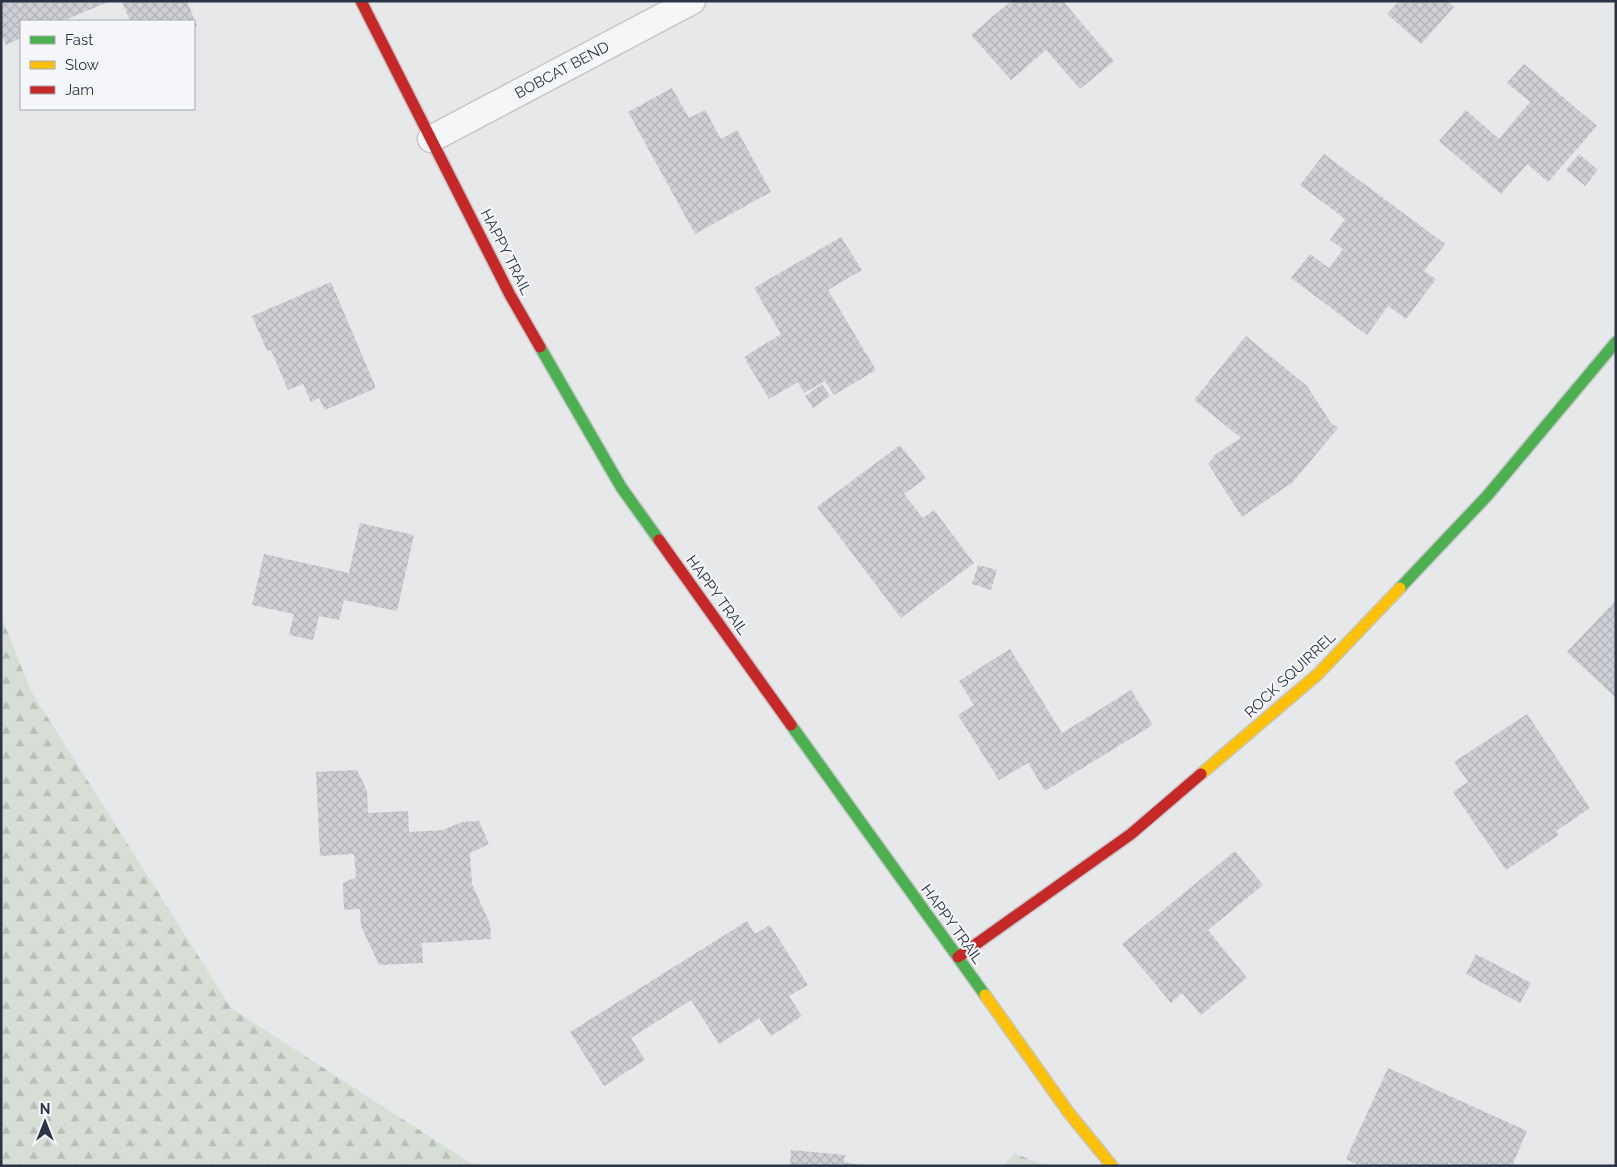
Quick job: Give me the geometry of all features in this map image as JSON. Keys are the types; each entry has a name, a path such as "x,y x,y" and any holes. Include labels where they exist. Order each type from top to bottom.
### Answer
{"street":[{"name":"HAPPY TRAIL","path":"361,1 510,295 622,487 1070,1113 1112,1166"},
{"name":"BOBCAT BEND","path":"432,139 692,1"},
{"name":"ROCK SQUIRREL","path":"958,957 1131,834 1318,674 1487,496 1616,342"}],"green space":[{"path":"1,616 31,691 231,1008 475,1166 1,1166"},
{"path":"1014,1153 1045,1166 1004,1166"}],"building":[{"path":"4,1 111,1 64,20 20,20 20,38 6,45 1,34 1,3"},
{"path":"122,1 187,1 195,20 130,20"},
{"path":"1011,1 1063,1 1114,61 1080,89 1046,50 1011,80 971,35"},
{"path":"1399,1 1448,1 1454,7 1421,44 1387,14"},
{"path":"1524,64 1597,126 1548,182 1527,164 1501,194 1439,141 1466,110 1499,139 1530,102 1507,83"},
{"path":"672,88 689,118 705,110 721,139 737,130 771,192 695,234 628,112"},
{"path":"1324,154 1445,244 1424,271 1436,279 1406,319 1388,306 1367,335 1291,278 1310,254 1329,268 1343,249 1330,240 1345,219 1300,185"},
{"path":"1579,154 1598,170 1585,186 1566,170"},
{"path":"841,237 862,270 828,290 876,370 834,395 825,381 804,393 798,382 769,399 744,357 781,334 754,288"},
{"path":"331,282 376,388 325,410 319,398 311,402 303,384 288,390 271,350 267,351 252,316"},
{"path":"1246,336 1307,386 1331,423 1338,428 1293,482 1242,517 1208,464 1216,454 1241,438 1194,400"},
{"path":"822,384 830,396 813,408 805,396"},
{"path":"900,445 926,478 904,494 923,518 934,510 974,563 901,618 817,507"},
{"path":"360,523 414,535 397,611 344,600 339,620 319,616 313,640 289,635 294,614 252,605 264,554 349,573"},
{"path":"978,565 997,570 991,590 972,584"},
{"path":"1616,600 1616,698 1567,652"},
{"path":"1010,649 1062,733 1131,690 1153,725 1045,791 1028,763 999,780 958,715 974,705 959,681"},
{"path":"1527,714 1590,808 1556,831 1559,835 1506,870 1453,792 1468,782 1454,762"},
{"path":"357,770 367,791 368,813 408,811 409,832 443,830 462,822 479,821 489,844 470,853 472,884 490,924 491,939 422,943 423,963 379,965 361,926 360,909 344,910 343,883 356,877 354,854 320,856 316,772"},
{"path":"1235,851 1263,885 1208,930 1247,978 1201,1015 1182,993 1171,1003 1122,944"},
{"path":"747,921 755,934 770,925 808,985 789,996 802,1016 771,1036 759,1018 719,1044 691,1000 631,1038 645,1060 604,1086 570,1032"},
{"path":"1476,954 1531,983 1520,1003 1466,974"},
{"path":"1388,1068 1527,1131 1512,1166 1455,1166 1449,1163 1447,1166 1360,1166 1346,1159"},
{"path":"791,1150 845,1155 844,1162 864,1166 790,1166"}],"traffic: fast":[{"path":"1400,588 1487,496 1616,342"},
{"path":"540,347 621,487 659,540"},
{"path":"791,725 985,995"}],"traffic: slow":[{"path":"1201,774 1318,674 1400,588"},
{"path":"985,995 1069,1113 1112,1166"}],"traffic: jam":[{"path":"361,1 510,295 540,347"},
{"path":"659,540 791,725"},
{"path":"958,957 1131,834 1201,774"}]}
